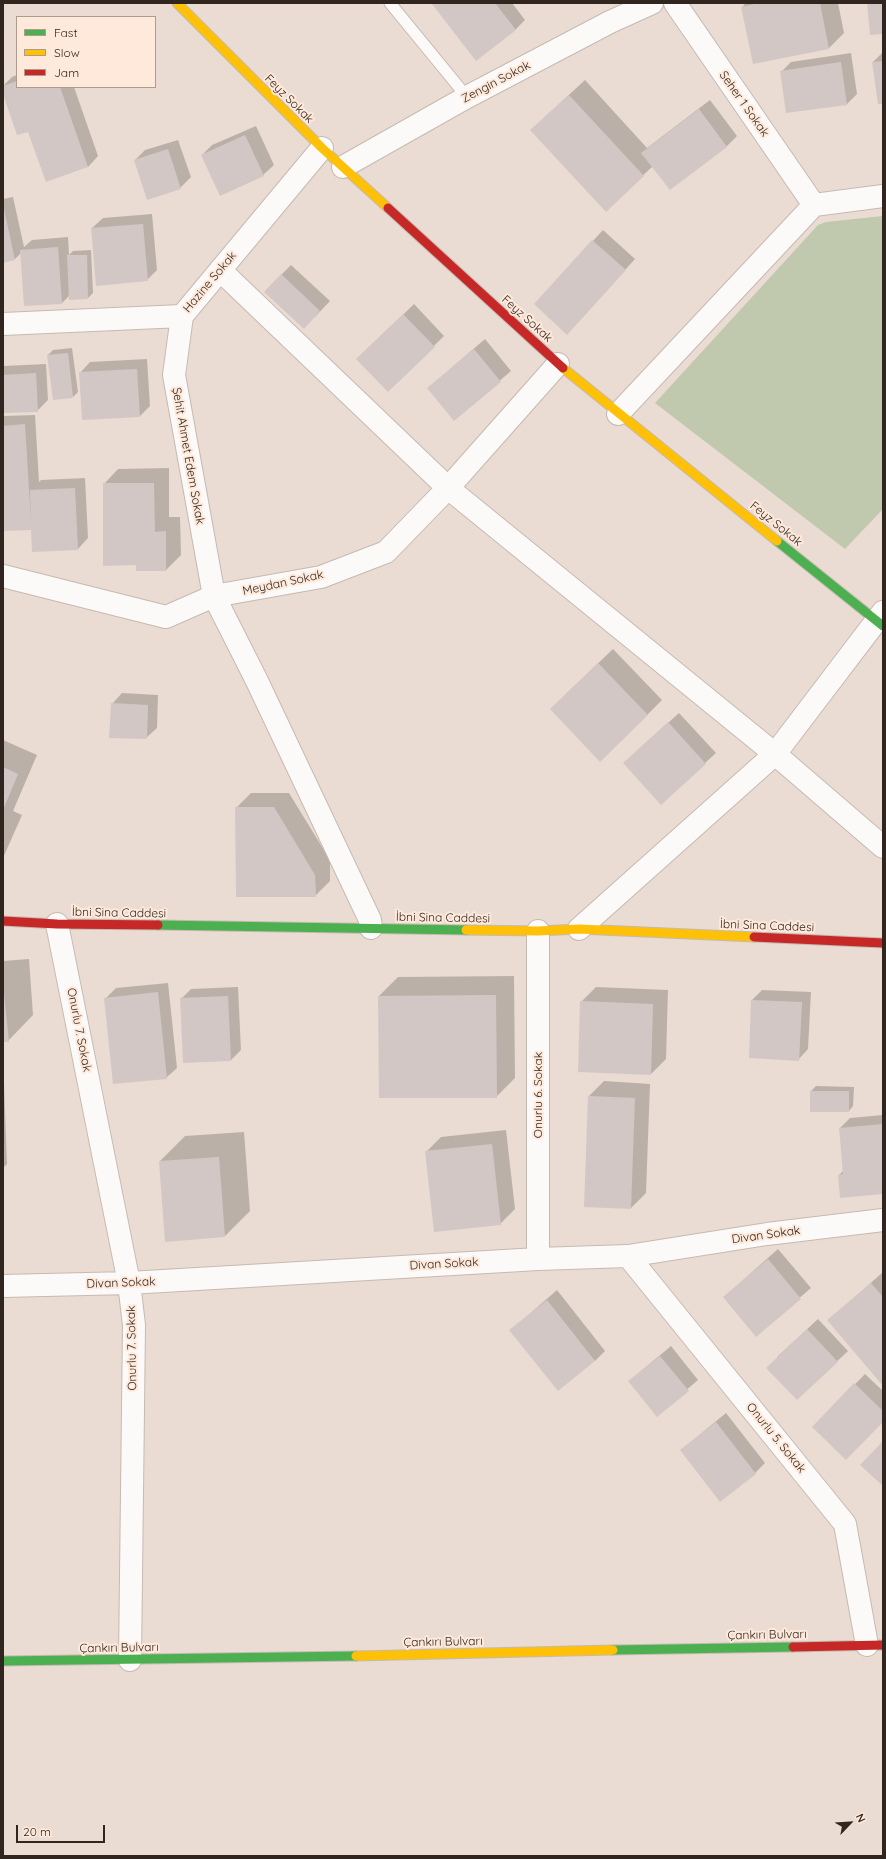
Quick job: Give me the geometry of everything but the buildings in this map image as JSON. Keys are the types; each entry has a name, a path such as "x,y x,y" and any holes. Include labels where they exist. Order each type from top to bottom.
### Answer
{"street":[{"name":"Feyz Sokak","path":"177,3 322,148 558,364 618,414 881,619"},
{"name":"Zengin Sokak","path":"343,167 467,97 610,22 652,3"},
{"name":"Seher 1 Sokak","path":"675,3 814,205"},
{"name":"Hazine Sokak","path":"3,324 182,316 322,148"},
{"path":"618,414 814,205 883,196"},
{"path":"220,270 448,488 774,754 883,847"},
{"name":"Şehit Ahmet Edem Sokak","path":"182,316 174,375 214,596 259,686 370,920 371,928"},
{"name":"Meydan Sokak","path":"3,576 166,617 214,596 321,577 386,552 448,488 558,364"},
{"path":"579,929 774,754 881,619"},
{"name":"İbni Sina Caddesi","path":"3,921 57,924 538,931 579,929 883,943"},
{"name":"Onurlu 7. Sokak","path":"57,924 129,1283 134,1325 130,1660"},
{"name":"Onurlu 6. Sokak","path":"538,931 538,1259"},
{"name":"Divan Sokak","path":"3,1286 129,1283 538,1259 628,1256 767,1234 883,1220"},
{"name":"Onurlu 5. Sokak","path":"628,1256 845,1524 875,1645"},
{"name":"Çankırı Bulvarı","path":"3,1661 130,1660 875,1645"}],"lane":[{"path":"390,3 467,97"}],"green space":[{"path":"883,216 883,509 845,549 655,403 818,225 826,222"}],"traffic: fast":[{"path":"777,541 883,626"},
{"path":"158,925 466,930"},
{"path":"613,1650 793,1647"},
{"path":"3,1661 356,1656"}],"traffic: slow":[{"path":"177,3 322,148 388,208"},
{"path":"563,368 777,541"},
{"path":"466,930 538,931 579,929 754,937"},
{"path":"356,1656 613,1650"}],"traffic: jam":[{"path":"388,208 563,368"},
{"path":"3,921 57,924 158,925"},
{"path":"754,937 883,943"},
{"path":"793,1647 883,1645"}]}
